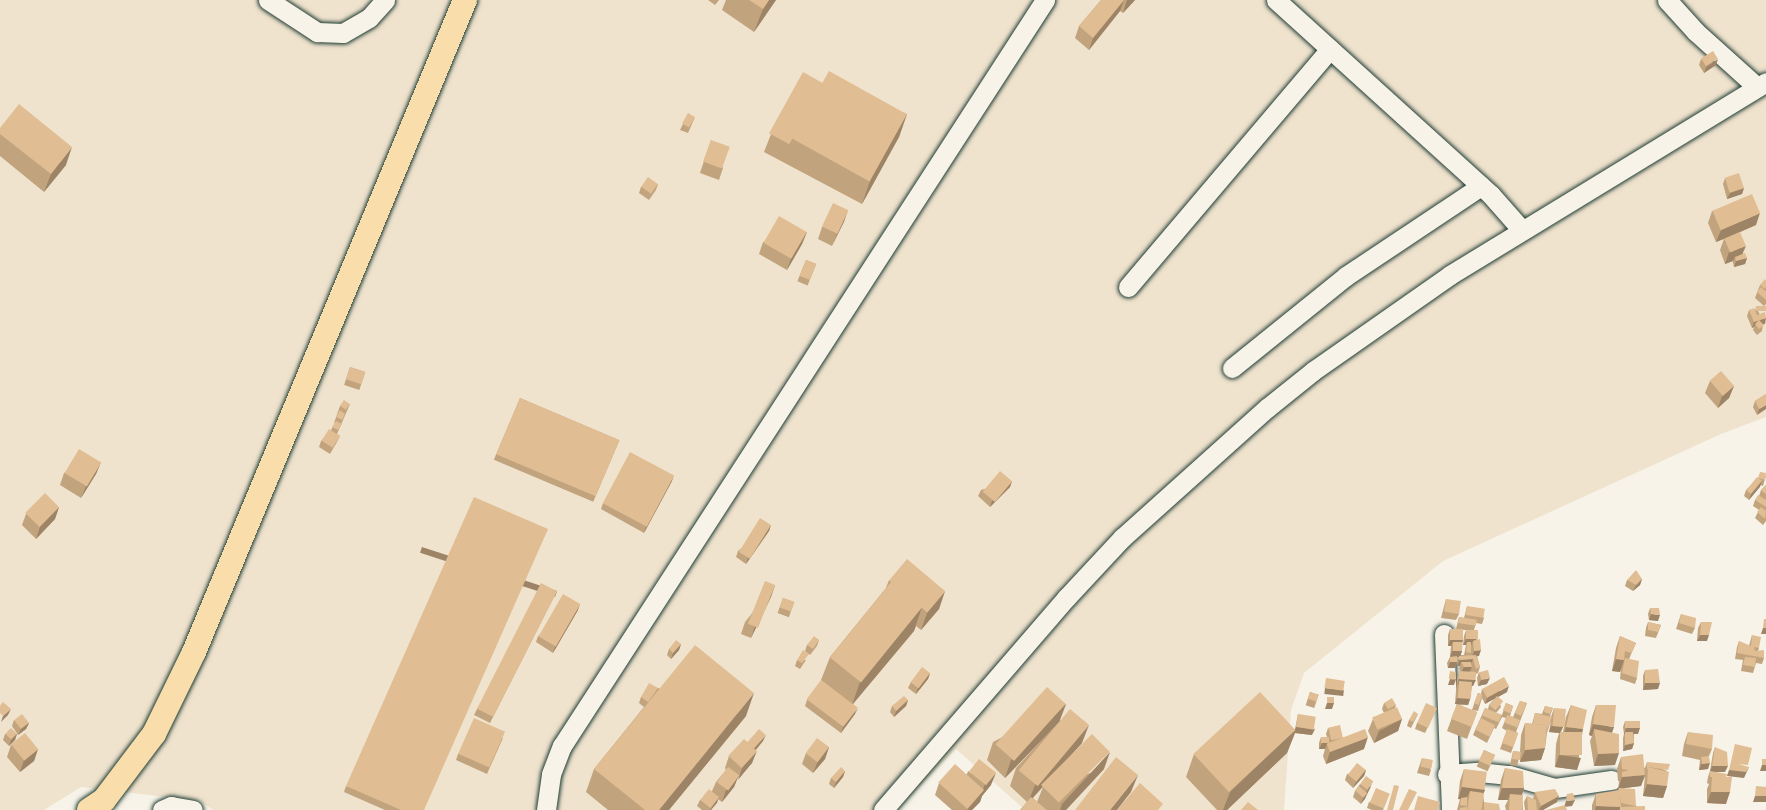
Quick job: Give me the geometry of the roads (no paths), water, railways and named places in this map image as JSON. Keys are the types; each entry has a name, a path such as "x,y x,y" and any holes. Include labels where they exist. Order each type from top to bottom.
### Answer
{"main road":[{"path":"89,810 104,800 154,734 194,653 465,0"}],"street":[{"path":"268,0 317,32 343,33 369,18 384,0"},
{"path":"546,810 551,774 569,735 1045,0"},
{"path":"1276,0 1481,186 1521,229"},
{"path":"883,810 1067,597 1122,538 1313,371 1521,229 1761,85 1696,33 1667,0"},
{"path":"1128,287 1331,49"},
{"path":"1233,369 1346,276 1481,186"},
{"path":"1444,634 1447,774 1451,810"},
{"path":"1447,774 1479,772 1509,775 1555,788 1611,780"},
{"path":"162,810 170,806 193,810"}]}
